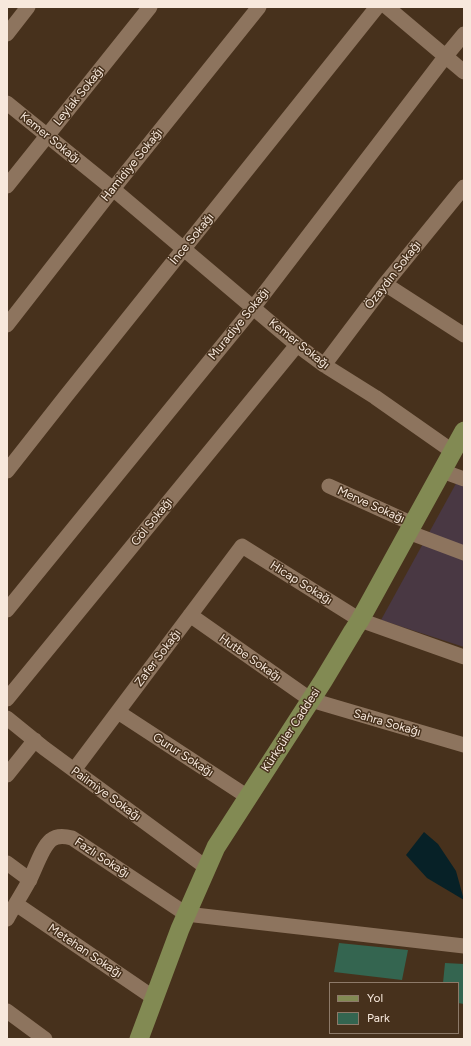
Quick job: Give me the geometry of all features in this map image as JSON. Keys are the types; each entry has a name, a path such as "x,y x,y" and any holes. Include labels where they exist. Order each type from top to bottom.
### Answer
{"main road":[{"name":"Kürkçüler Caddesi","path":"139,1039 186,914 216,848 311,700 360,620 464,431"}],"street":[{"path":"7,34 28,7"},
{"name":"Leylak Sokağı","path":"7,186 150,7"},
{"name":"Hamidiye Sokağı","path":"7,325 113,189 259,7"},
{"name":"İnce Sokağı","path":"7,471 377,7"},
{"path":"387,7 464,72"},
{"name":"Muradiye Sokağı","path":"7,610 253,308 464,34"},
{"name":"Kemer Sokağı","path":"7,103 113,189 297,345 324,365 375,397 452,451"},
{"name":"Özaydın Sokağı","path":"324,365 385,284 464,187"},
{"path":"385,284 464,335"},
{"name":"Göl Sokağı","path":"7,698 297,345"},
{"path":"442,471 464,479"},
{"name":"Merve Sokağı","path":"330,486 411,528 464,553"},
{"name":"Hicap Sokağı","path":"242,546 360,620 464,657"},
{"name":"Zafer Sokağı","path":"74,770 242,546"},
{"name":"Hutbe Sokağı","path":"190,615 311,700"},
{"name":"Sahra Sokağı","path":"311,700 464,745"},
{"name":"Gurur Sokağı","path":"118,712 248,797"},
{"name":"Pailmiye Sokağı","path":"7,718 74,770 207,868"},
{"path":"7,775 34,740"},
{"name":"Fazlı Sokağı","path":"7,919 30,880 45,847 51,840 64,836 72,838 186,914"},
{"path":"7,863 30,880"},
{"name":"Metehan Sokağı","path":"16,904 154,998"},
{"path":"186,914 464,946"},
{"path":"7,1011 45,1039"}],"shaded area":[{"path":"464,469 464,647 381,620"}],"green space":[{"path":"339,943 408,950 402,980 334,972"},
{"path":"445,963 464,964 464,1004 459,1003 459,982 443,982"}],"water":[{"path":"424,832 438,844 456,871 464,900 427,878 406,855"}]}
